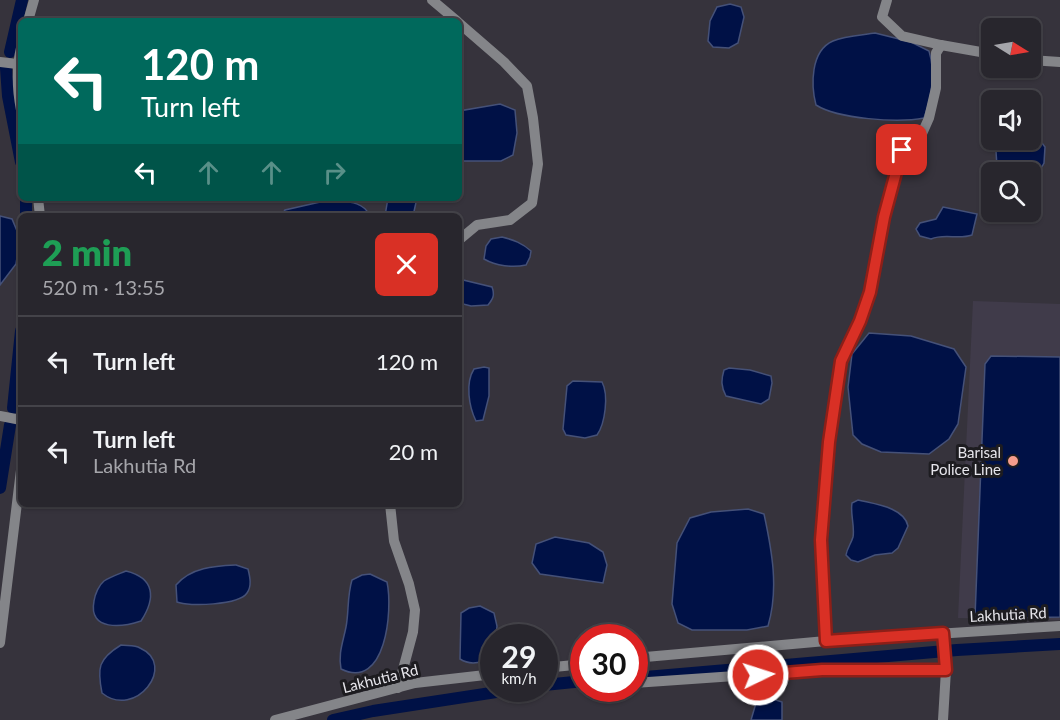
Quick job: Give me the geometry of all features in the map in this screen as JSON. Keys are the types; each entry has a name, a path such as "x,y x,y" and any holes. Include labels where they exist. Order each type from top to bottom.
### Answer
{"street":[{"path":"29,18 34,0"},
{"path":"432,0 453,18"},
{"path":"886,0 882,17 902,36 981,52"},
{"path":"462,25 504,62 526,86 533,118 538,164 532,203 510,220 477,225 462,238"},
{"path":"826,641 821,540 829,442 841,361 860,321 870,292 884,217 902,150 921,136 929,118 936,88 936,53 941,45"},
{"path":"18,60 18,91"},
{"path":"1041,61 1060,62"},
{"path":"0,62 17,64"},
{"path":"0,416 18,419"},
{"path":"0,644 18,496"},
{"path":"390,507 394,541 409,584 415,610 413,632 398,688"},
{"name":"Lakhutia Rd","path":"648,657 826,641 1060,626"},
{"path":"943,633 946,670 943,720"},
{"path":"648,682 822,670 946,670"},
{"name":"Lakhutia Rd","path":"274,720 414,683 480,676"}],"shaded area":[{"path":"730,4 741,7 744,17 738,43 729,48 713,47 708,41 710,21 717,7"},
{"path":"875,33 911,42 929,51 932,85 924,118 868,119 838,114 816,105 813,88 814,70 816,61 825,46 837,39"},
{"path":"500,104 515,110 517,133 513,155 501,161 462,161 462,110"},
{"path":"1041,142 1045,147 1044,163 1041,168 1041,162 997,162 996,151 1041,150"},
{"path":"325,201 338,201 358,204 368,213 283,213 285,210"},
{"path":"388,201 416,201 414,213 386,213"},
{"path":"943,207 977,214 972,235 931,239 920,236 916,229 920,223 936,219"},
{"path":"0,216 12,219 18,233 18,251 16,264 0,285"},
{"path":"502,237 518,242 531,251 526,265 505,266 484,259 486,246 491,239"},
{"path":"462,280 492,287 493,297 488,305 471,306 462,304"},
{"name":"Barisal Police Line","path":"973,301 1060,304 1060,620 958,618"},
{"path":"869,333 911,336 954,349 966,367 958,424 949,439 929,454 881,452 862,444 853,435 848,387 852,354"},
{"name":"Barisal Police Line","path":"991,356 1060,357 1060,617 979,619 975,617 985,364"},
{"path":"489,368 489,396 483,420 476,421 471,409 470,381 474,369"},
{"path":"729,368 750,370 771,376 769,399 761,404 726,396 722,380 724,370"},
{"path":"573,381 602,382 605,409 597,435 585,438 566,435 563,429 567,386"},
{"path":"858,500 888,507 901,514 905,520 908,526 898,548 892,553 875,555 858,562 846,555 853,537 852,503"},
{"path":"748,509 764,514 770,542 774,584 768,626 747,630 692,630 678,623 672,604 677,543 690,518 711,512"},
{"path":"555,537 589,543 603,552 607,565 603,583 540,574 532,563 536,544"},
{"path":"236,565 248,569 250,587 242,597 213,604 177,602 176,585 189,574 212,567"},
{"path":"126,571 143,579 150,590 146,613 141,621 125,625 101,623 94,611 94,601 100,585"},
{"path":"370,574 387,582 389,610 387,628 377,659 368,669 356,673 341,669 340,653 352,580"},
{"path":"480,606 494,613 497,624 480,624 480,661 473,663 460,659 461,613 469,608"},
{"path":"121,645 140,648 151,656 155,666 148,687 139,695 127,700 115,700 102,693 100,671 108,655"},
{"path":"773,699 782,702 782,720 751,720 756,703"}],"waterway":[{"path":"10,52 22,0"},
{"path":"6,68 8,96 18,147"},
{"path":"26,201 26,213"},
{"path":"13,408 18,360"},
{"path":"0,488 10,425"},
{"path":"648,677 957,650 1060,644"},
{"path":"558,684 570,682"},
{"path":"333,720 373,711 480,695"}],"place":[{"name":"Barisal Police Line","path":"1013,461"}],"route":[{"path":"758,675 822,670 946,670 943,633 826,641 821,540 829,442 841,361 860,321 870,292 884,217 902,150"}]}
